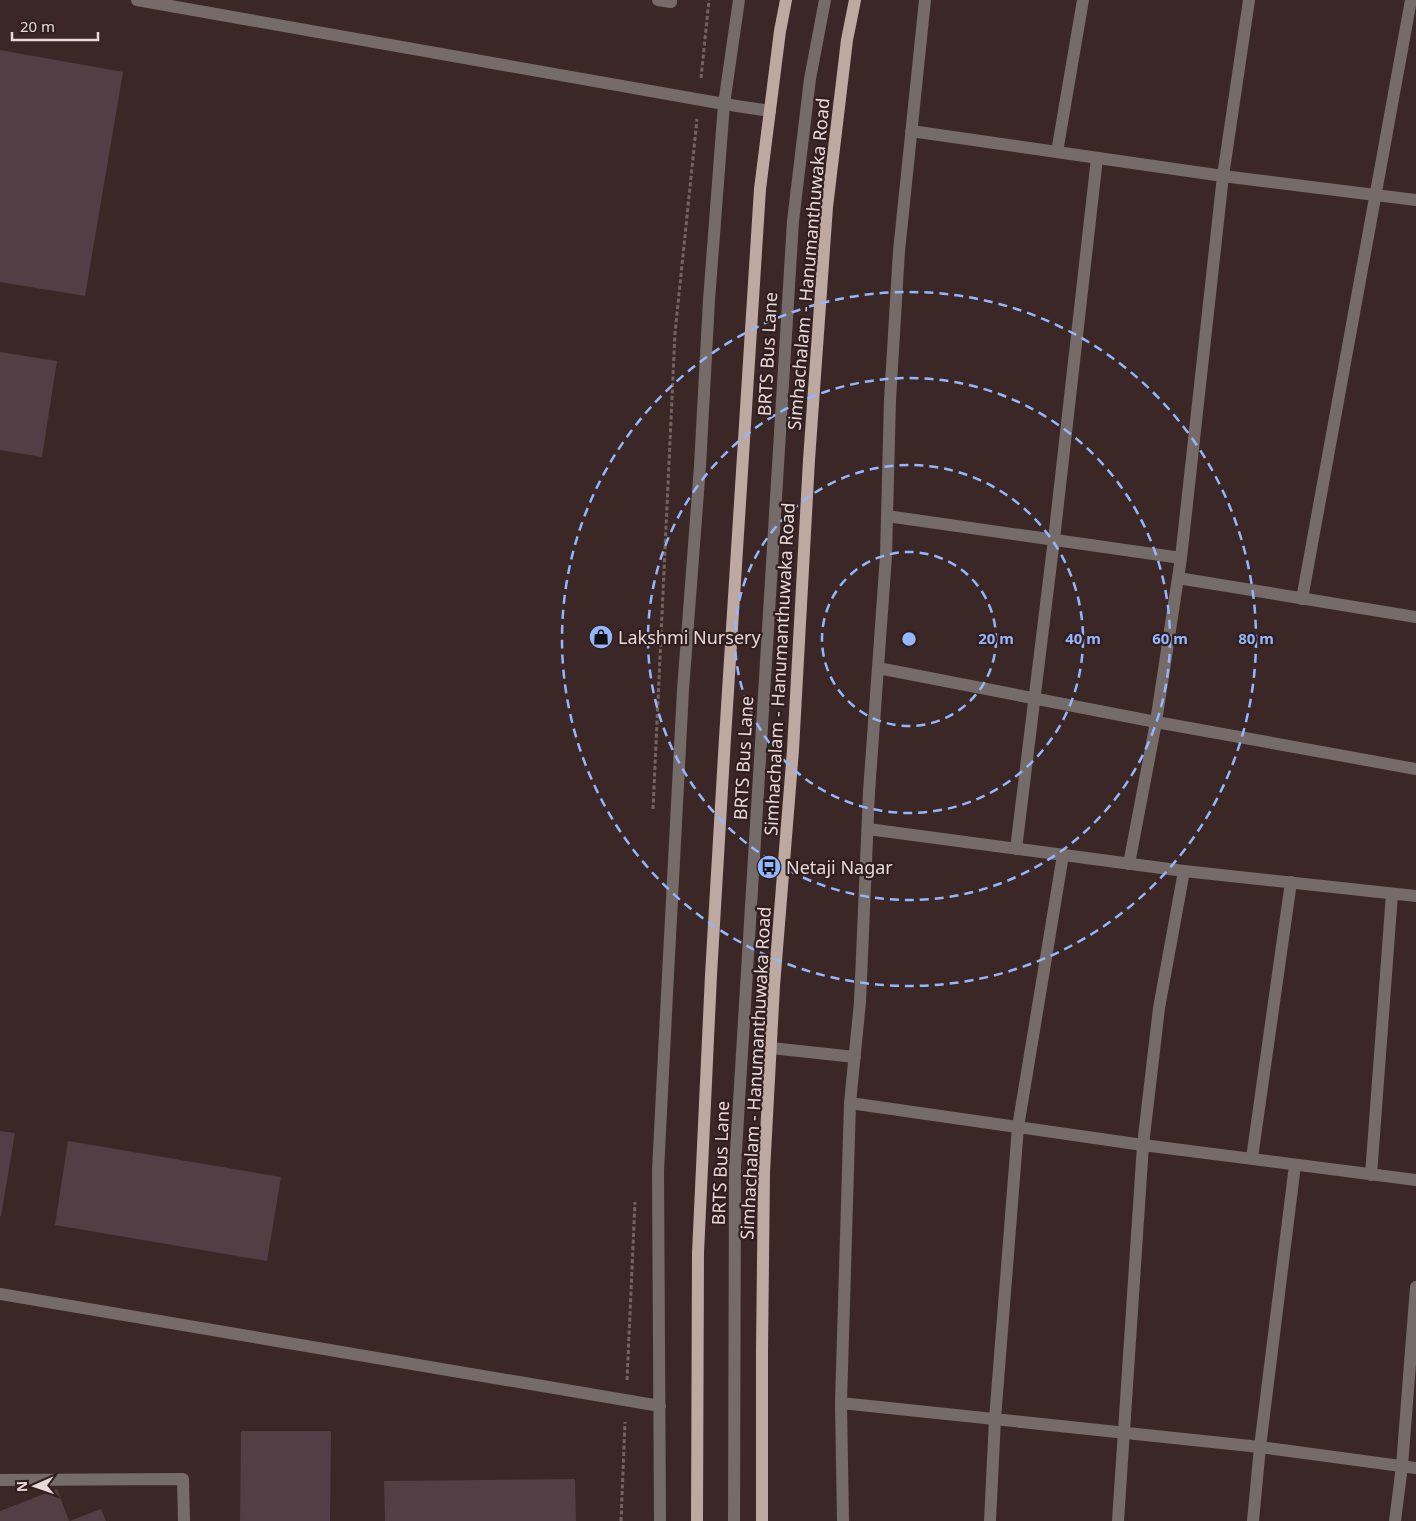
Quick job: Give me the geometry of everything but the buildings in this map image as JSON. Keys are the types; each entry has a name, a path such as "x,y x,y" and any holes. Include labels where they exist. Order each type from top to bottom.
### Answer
{"main road":[{"path":"697,1521 698,1253 711,975 760,189 786,0"},
{"name":"Simhachalam - Hanumanthuwaka Road","path":"762,1521 764,1172 774,986 794,750 809,460 827,207 847,40 855,0"}],"street":[{"path":"136,0 770,111"},
{"path":"658,0 671,2 671,0"},
{"path":"660,1521 658,1171 683,690 724,104 740,0"},
{"name":"BRTS Bus Lane","path":"734,1521 735,1167 793,222 810,79 825,0"},
{"path":"843,1521 841,1403 850,1103 860,1002 868,829 886,556 890,400 899,251 925,0"},
{"path":"1057,152 1083,0"},
{"path":"1129,864 1156,722 1181,558 1223,176 1249,0"},
{"path":"1302,599 1411,0"},
{"path":"911,131 1223,176 1416,200"},
{"path":"1016,849 1054,540 1097,158"},
{"path":"887,516 1181,558"},
{"path":"1178,578 1416,617"},
{"path":"878,668 1156,722 1416,769"},
{"path":"868,829 1184,871 1416,896"},
{"path":"990,1521 995,1419 1018,1127 1063,855"},
{"path":"1118,1521 1143,1145 1159,1008 1184,871"},
{"path":"1252,1158 1290,882"},
{"path":"1371,1175 1392,894"},
{"path":"771,1048 855,1057"},
{"path":"850,1103 1143,1145 1416,1180"},
{"path":"1253,1521 1260,1447 1295,1165"},
{"path":"1395,1521 1402,1466 1416,1287"},
{"path":"0,1294 660,1406"},
{"path":"841,1403 1260,1447 1416,1468"},
{"path":"0,1480 183,1479 184,1521"}],"place":[{"name":"Lakshmi Nursery","path":"601,637"},
{"name":"Netaji Nagar","path":"769,867"}]}
